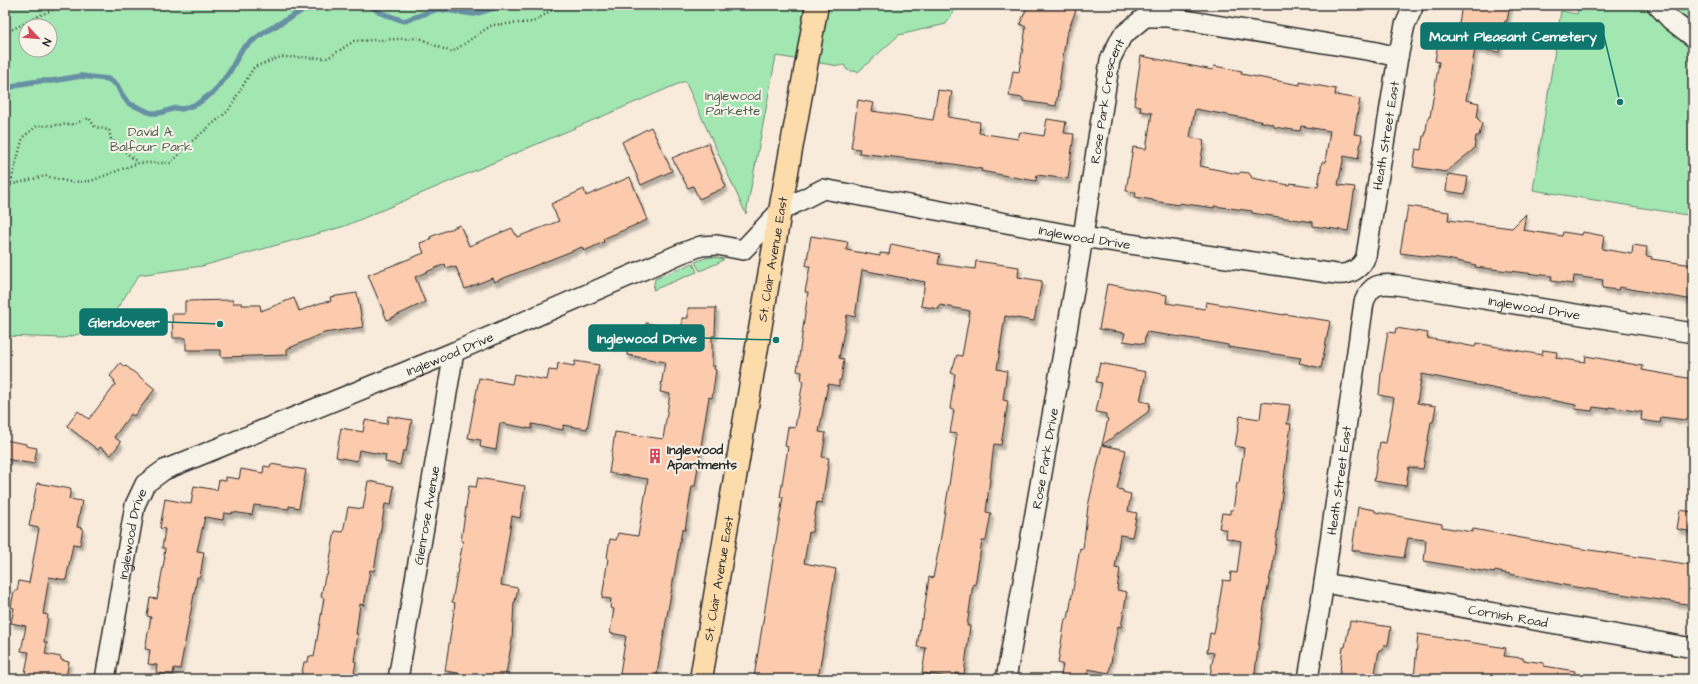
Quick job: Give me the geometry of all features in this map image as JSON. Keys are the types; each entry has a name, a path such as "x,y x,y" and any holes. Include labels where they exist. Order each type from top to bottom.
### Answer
{"main road":[{"name":"St. Clair Avenue East","path":"701,679 780,211 817,5"}],"street":[{"name":"Heath Street East","path":"1360,266 1366,256 1398,57 1405,25 1414,5"},
{"path":"1657,5 1671,20 1693,37"},
{"name":"Rose Park Crescent","path":"1082,237 1110,60 1122,36 1146,17 1167,17 1372,51 1398,57"},
{"name":"Inglewood Drive","path":"105,679 135,505 145,484 164,470 454,352 682,253 701,246 717,245 743,250 780,211 823,189 1082,237 1343,275 1349,274 1360,266"},
{"name":"Rose Park Drive","path":"1006,679 1082,237"},
{"name":"Inglewood Drive","path":"1375,286 1397,284 1693,333"},
{"name":"Heath Street East","path":"1308,679 1324,583 1364,302 1367,294 1375,286"},
{"name":"Glenrose Avenue","path":"398,679 454,352"},
{"name":"Cornish Road","path":"1324,583 1693,648"}],"path":[{"path":"5,33 47,12 66,5"},
{"path":"5,185 45,176 70,182 91,181 138,163 171,163 191,142 228,111 254,67 281,57 328,58 354,41 420,38 452,52 492,25 533,22 560,5"},
{"path":"5,199 23,136 37,126 74,124 89,118 95,127 109,130 111,139 138,163"}],"green space":[{"name":"David A. Balfour Park","path":"5,5 958,5 946,24 899,35 858,72 847,70 844,65 839,66 776,56 746,214 685,81 345,226 202,266 139,275 105,327 64,338 5,336"},
{"path":"1579,5 1693,5 1693,216 1533,190 1561,11 1577,14"},
{"path":"713,257 724,259 700,271 695,262"},
{"path":"693,263 697,272 653,290 655,279"}],"building":[{"path":"1028,5 1062,5 1076,10 1066,36 1056,106 1023,101 1023,98 1009,96 1013,71 1019,72 1026,27 1020,24"},
{"path":"1462,5 1510,5 1507,21 1505,21 1499,52 1475,49 1466,100 1479,103 1477,118 1482,123 1479,136 1476,136 1474,149 1446,172 1413,167 1416,149 1421,150 1428,117 1430,117 1439,62 1435,61 1438,43 1451,45 1454,30 1458,30"},
{"path":"1141,56 1213,70 1214,66 1242,71 1241,74 1300,85 1300,82 1336,89 1335,95 1360,99 1354,134 1362,135 1358,159 1344,156 1338,185 1355,187 1348,231 1313,226 1313,222 1252,213 1252,211 1179,203 1179,205 1135,197 1136,192 1126,191 1133,147 1146,149 1152,113 1140,111 1141,106 1134,105","holes":["1195,109 1274,125 1274,127 1300,131 1301,126 1330,131 1325,162 1322,162 1318,187 1290,183 1289,185 1252,178 1249,173 1241,172 1238,174 1200,166 1204,140 1190,137"]},
{"path":"938,90 952,92 948,117 980,122 979,133 1018,139 1020,132 1044,136 1047,119 1066,122 1064,133 1074,134 1068,179 1037,175 1036,181 981,171 982,169 953,164 859,153 860,149 851,148 858,100 874,103 872,111 933,120"},
{"path":"651,127 672,171 641,185 622,142"},
{"path":"708,143 726,187 699,199 693,186 688,188 672,158"},
{"path":"1448,174 1468,177 1465,194 1446,191"},
{"path":"630,177 647,220 603,239 604,242 584,251 582,247 494,282 492,278 465,289 456,267 453,268 452,266 446,268 445,264 415,277 425,302 387,320 368,275 424,253 420,243 431,239 430,237 460,225 469,246 512,228 517,237 559,221 551,204 584,189 586,196"},
{"path":"1408,206 1449,212 1448,220 1512,228 1526,214 1523,230 1562,236 1563,232 1582,235 1583,232 1604,236 1602,249 1632,254 1633,245 1647,247 1646,256 1652,257 1651,259 1693,265 1693,300 1619,287 1618,290 1602,288 1603,280 1574,276 1573,284 1551,281 1552,276 1475,267 1476,265 1447,259 1400,253"},
{"path":"811,236 848,242 846,250 880,256 880,253 889,254 891,244 940,254 938,264 975,269 976,261 1019,267 1018,277 1042,281 1034,321 1005,316 997,369 1007,371 1003,400 1008,401 1001,445 994,444 986,512 991,513 986,541 982,541 975,585 973,584 967,626 970,626 964,674 956,673 955,678 922,673 926,648 917,647 929,577 933,578 940,542 957,434 950,433 954,410 950,409 955,374 951,373 957,355 962,356 970,311 940,305 939,309 921,306 925,282 862,270 855,317 847,315 839,358 844,359 841,380 839,380 839,386 828,384 819,432 826,433 822,457 829,458 822,503 817,502 812,532 809,532 804,563 836,569 818,679 767,679 754,677 783,497 780,497 788,447 785,446 788,427 795,428 803,381 801,381 802,372 797,371 808,292 805,292 810,266 806,266"},
{"path":"1107,284 1167,295 1166,303 1205,309 1206,302 1330,321 1321,368 1299,363 1301,358 1228,347 1228,345 1146,332 1144,344 1123,341 1125,333 1099,329"},
{"path":"357,293 363,327 324,333 287,349 287,355 221,357 221,350 186,350 186,338 173,338 172,314 185,314 185,301 233,300 233,303 242,303 242,305 260,305 261,311 294,298 299,311 320,303 331,301 330,297"},
{"path":"688,308 716,308 715,336 712,336 712,366 715,366 714,369 716,370 712,398 709,397 695,486 692,486 685,530 682,530 656,679 619,679 626,636 610,633 614,609 610,608 611,599 602,598 607,557 610,539 616,540 618,533 638,536 648,479 609,473 615,432 663,439 670,394 660,392 665,362 627,355 628,347 611,345 613,330 642,335 642,332 645,332 646,323 682,329 682,318 688,318"},
{"path":"1396,328 1428,333 1427,338 1475,347 1476,343 1542,355 1543,350 1557,352 1556,358 1585,362 1586,356 1643,366 1642,370 1693,379 1693,421 1661,417 1660,423 1641,420 1642,412 1609,407 1609,409 1593,407 1592,411 1575,409 1576,405 1422,374 1417,403 1436,406 1433,422 1431,422 1423,469 1409,467 1406,486 1374,481 1380,442 1386,443 1394,398 1379,395 1381,374 1388,332 1395,333"},
{"path":"575,361 599,365 587,429 563,425 563,430 532,424 532,429 500,423 496,450 480,447 481,440 468,438 479,378 512,384 514,374 547,380 549,370 557,371 558,363 574,366"},
{"path":"120,363 155,389 134,416 131,414 114,437 121,442 111,455 100,447 98,450 67,426 78,411 89,419 116,384 110,376"},
{"path":"1100,363 1146,372 1140,401 1150,403 1148,412 1102,445 1108,419 1106,418 1106,414 1096,412 1102,383 1096,382"},
{"path":"1262,402 1290,405 1287,424 1291,424 1272,572 1263,612 1254,679 1238,679 1210,675 1214,653 1207,652 1210,633 1214,634 1223,580 1230,581 1231,572 1237,573 1241,541 1226,538 1227,530 1219,528 1222,513 1230,514 1230,510 1233,510 1237,483 1239,483 1244,448 1235,446 1240,416 1260,419"},
{"path":"388,416 412,420 406,451 403,451 400,465 385,462 386,455 359,450 357,461 336,457 341,428 363,432 365,420 387,424"},
{"path":"5,440 26,444 26,446 37,448 34,464 5,459"},
{"path":"1102,445 1126,450 1117,489 1131,494 1128,511 1137,513 1132,537 1120,535 1115,568 1120,569 1117,590 1127,592 1121,627 1118,626 1109,673 1088,669 1086,679 1060,679 1063,665 1058,663 1065,619 1068,619 1080,548 1083,549 1088,506"},
{"path":"271,464 306,470 299,508 289,506 289,509 254,505 252,515 232,512 232,514 224,513 223,520 205,517 197,551 204,552 200,577 197,577 180,669 174,668 173,675 156,673 157,665 148,664 150,650 145,649 151,617 147,616 150,598 157,599 165,556 165,548 162,548 165,529 160,528 165,499 191,504 194,486 217,490 219,480 226,481 226,477 239,479 241,469 263,473 264,466 270,467"},
{"path":"478,478 525,486 520,518 512,516 501,585 518,588 514,602 512,640 505,679 483,679 458,675 458,673 445,671 455,603 452,602 463,541 461,541 469,486 476,487"},
{"path":"368,481 394,486 391,505 385,504 374,571 370,570 364,605 360,604 354,661 356,662 353,679 312,679 301,677 304,662 308,662 309,656 314,657 324,598 321,597 325,576 327,576 335,531 343,532 348,507 363,509"},
{"path":"37,483 71,489 69,499 82,501 77,527 83,528 80,545 73,544 66,580 49,577 43,614 48,615 44,642 47,643 45,654 61,657 61,660 69,662 66,676 60,675 59,679 31,679 31,675 25,673 29,652 21,651 26,626 11,623 14,608 11,607 14,591 17,591 19,581 29,583 39,528 29,526"},
{"path":"1358,507 1375,510 1375,512 1442,524 1442,527 1472,532 1473,529 1576,548 1693,565 1693,605 1569,586 1495,571 1494,573 1424,561 1426,540 1408,538 1404,558 1352,550"},
{"path":"1680,510 1693,512 1693,532 1677,529"},
{"path":"1350,621 1391,627 1388,645 1384,645 1382,650 1379,650 1374,679 1339,679 1343,647 1345,647"},
{"path":"1418,634 1506,648 1504,656 1523,658 1523,660 1544,663 1544,666 1575,671 1574,679 1414,679"}],"waterway":[{"path":"5,90 20,84 81,76 108,79 117,85 128,103 151,113 160,113 176,108 182,109 197,104 215,91 229,73 242,49 263,33 303,10 333,5"},
{"path":"369,5 381,13 404,21 438,9 474,14 504,5"}],"place":[{"name":"Mount Pleasant Cemetery","path":"1620,102"},
{"name":"Glendoveer","path":"220,324"},
{"name":"Inglewood Drive","path":"776,340"},
{"name":"Inglewood Apartments","path":"655,456"}],"park label":[{"name":"Inglewood Parkette","path":"733,102"}]}
